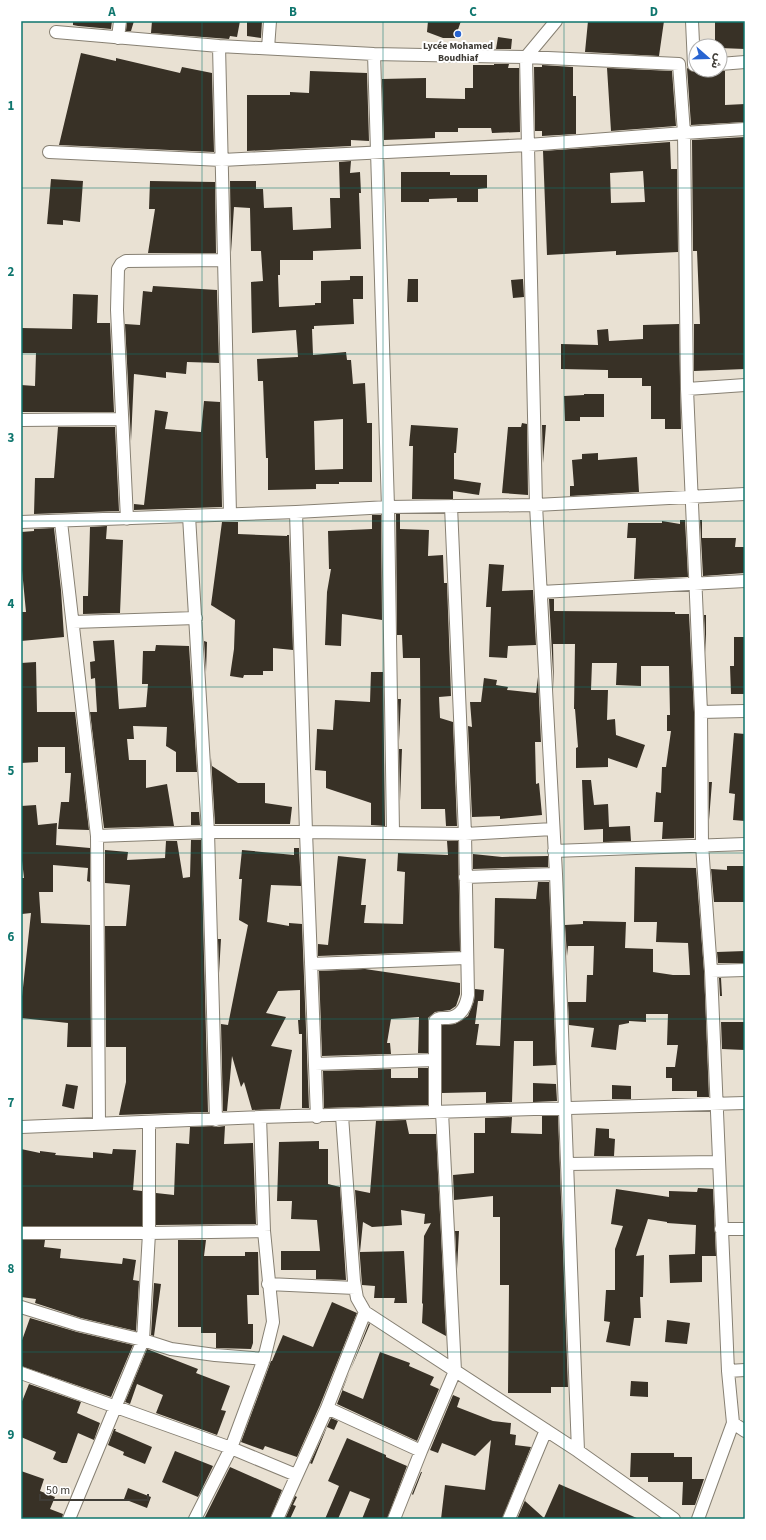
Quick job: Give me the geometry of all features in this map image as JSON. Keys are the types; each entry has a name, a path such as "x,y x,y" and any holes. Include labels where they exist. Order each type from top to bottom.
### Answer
{"street":[{"path":"118,38 120,21"},
{"path":"268,48 270,21"},
{"path":"556,21 526,57 536,505 556,874 578,1451"},
{"path":"692,21 693,38"},
{"path":"56,32 219,46 374,54 526,57 688,65"},
{"path":"219,46 230,514"},
{"path":"374,54 388,507 393,832"},
{"path":"728,63 745,62"},
{"path":"679,64 684,132 687,389 701,712 702,845 711,971 721,1229 728,1371 733,1423 698,1519"},
{"path":"49,152 222,160 528,146 684,132 745,130"},
{"path":"127,519 117,288 118,269 121,264 126,261 224,260"},
{"path":"687,389 745,385"},
{"path":"21,420 122,419"},
{"path":"21,522 61,522 388,507 536,505 745,494"},
{"path":"394,1519 455,1371 435,1060 435,1021 440,1018 459,1014 465,1006 468,995 464,834 451,506"},
{"path":"296,512 317,1116"},
{"path":"189,516 208,832 216,1120"},
{"path":"61,522 97,836 99,1124"},
{"path":"541,592 745,581"},
{"path":"73,622 196,618"},
{"path":"701,712 745,711"},
{"path":"97,836 208,832 393,832 464,834 554,829"},
{"path":"554,851 745,844"},
{"path":"465,877 556,874"},
{"path":"311,964 466,958"},
{"path":"711,971 745,970"},
{"path":"315,1064 435,1060"},
{"path":"21,1127 260,1117 342,1116 745,1102"},
{"path":"342,1116 355,1288 357,1298 366,1312 578,1451 674,1519"},
{"path":"195,1519 231,1448 264,1359 273,1322 268,1284 264,1231 260,1117"},
{"path":"69,1519 143,1340 149,1233 149,1122"},
{"path":"567,1164 718,1162"},
{"path":"721,1229 745,1229"},
{"path":"21,1233 264,1231"},
{"path":"268,1284 355,1288"},
{"path":"21,1307 79,1325 143,1340 171,1349 215,1355 264,1359"},
{"path":"277,1519 327,1408 366,1312"},
{"path":"728,1371 745,1370"},
{"path":"21,1373 231,1448 296,1474"},
{"path":"327,1408 421,1451"},
{"path":"733,1423 745,1431"},
{"path":"509,1519 546,1430"}],"building":[{"path":"73,21 112,21 111,29 73,25"},
{"path":"127,21 134,21 131,31 126,31"},
{"path":"152,21 240,21 237,37 230,36 229,39 151,33"},
{"path":"247,21 262,21 261,38 247,36"},
{"path":"428,21 461,21 455,38 443,38 427,32"},
{"path":"588,21 664,21 659,56 585,52"},
{"path":"715,21 745,21 745,49 728,48 728,38 715,38"},
{"path":"498,37 512,39 511,49 496,49"},
{"path":"81,53 116,61 116,58 180,73 182,67 212,73 214,152 59,145"},
{"path":"509,64 508,68 519,68 520,132 492,133 491,128 458,128 458,132 435,132 435,138 384,140 382,79 426,78 426,98 465,99 465,88 473,88 473,65"},
{"path":"542,65 573,67 573,96 576,96 576,134 542,136 542,131 535,131 534,67 542,67"},
{"path":"607,68 672,71 676,126 611,131"},
{"path":"687,68 688,78 725,78 725,105 745,104 745,122 691,125"},
{"path":"310,71 367,73 369,141 351,140 351,146 247,151 247,95 290,95 290,92 309,93"},
{"path":"745,137 745,369 694,371 694,324 700,324 697,251 693,251 692,140"},
{"path":"670,142 671,169 677,169 678,252 616,255 616,251 547,255 543,151","holes":["643,171 645,202 611,203 610,173"]},
{"path":"351,161 350,173 360,172 361,193 359,193 361,249 313,251 313,260 280,260 280,275 278,275 279,307 315,305 315,303 321,303 321,281 350,280 350,276 363,276 363,299 353,299 354,324 314,326 314,329 312,329 313,355 346,352 347,360 351,360 353,384 365,383 367,423 372,423 372,482 316,484 316,489 268,490 268,458 266,458 263,381 258,381 257,359 298,357 296,330 252,333 251,282 263,281 261,251 251,251 250,208 234,207 231,252 230,181 256,181 256,189 263,189 264,208 292,207 293,230 331,228 330,198 340,198 339,162","holes":["343,419 343,469 315,470 314,421"]},
{"path":"401,172 450,172 450,175 487,175 487,188 478,189 478,202 457,202 457,198 429,199 429,202 401,202"},
{"path":"51,179 83,181 80,222 63,220 63,225 47,224"},
{"path":"150,181 215,182 216,253 148,253 155,209 149,209"},
{"path":"408,279 418,279 418,302 407,302"},
{"path":"523,279 524,297 513,298 511,280"},
{"path":"153,286 217,290 219,363 187,362 186,374 166,372 166,378 134,374 131,441 125,324 140,325 143,291 152,292"},
{"path":"73,294 98,295 97,323 110,323 114,412 21,412 21,385 35,386 36,353 21,353 21,328 72,329"},
{"path":"679,324 681,429 665,429 665,419 651,419 651,386 642,386 642,378 608,378 608,370 561,369 561,344 598,345 597,330 608,329 609,341 643,339 643,325"},
{"path":"604,394 604,417 580,417 580,421 565,421 564,396"},
{"path":"204,401 220,402 222,507 134,510 134,504 144,505 155,410 168,412 165,429 201,432"},
{"path":"522,423 527,424 528,495 502,493 508,427 521,427"},
{"path":"411,425 458,428 456,453 454,453 454,479 481,483 479,495 453,491 453,499 412,499 413,446 409,446"},
{"path":"542,425 546,425 543,463"},
{"path":"58,427 115,427 119,511 34,514 35,478 54,478"},
{"path":"598,453 598,460 637,457 639,492 570,496 570,486 574,486 572,460 582,459 582,454"},
{"path":"396,514 400,514 400,529 429,530 428,556 443,555 444,583 447,583 451,696 439,697 440,718 453,722 457,826 446,826 445,809 421,809 420,658 403,658 402,635 397,635"},
{"path":"372,515 381,515 382,620 342,614 341,646 325,645 327,592 331,569 329,569 328,531 372,529"},
{"path":"680,520 685,520 688,577 634,579 636,538 627,538 628,523 662,523 662,521 680,524"},
{"path":"700,520 702,520 702,538 736,538 735,547 744,547 745,573 703,576"},
{"path":"222,522 238,522 238,534 289,535 293,650 273,648 273,671 263,671 263,675 244,675 243,678 230,676 234,649 235,620 211,605"},
{"path":"107,526 106,539 123,540 120,613 83,614 83,596 88,596 90,527"},
{"path":"54,528 61,590 64,637 21,641 21,612 26,612 21,570 21,532 34,531 34,529"},
{"path":"489,564 504,565 502,591 533,590 536,645 508,646 507,658 489,657 491,607 486,607"},
{"path":"549,599 554,599 554,611 675,612 675,614 689,614 694,712 694,838 662,839 663,822 654,822 656,792 661,793 662,767 666,767 671,731 667,731 667,715 670,715 669,666 641,666 641,686 616,685 617,663 592,663 591,690 608,690 607,720 615,719 616,735 645,745 637,768 608,758 608,767 576,768 576,748 578,747 574,709 575,644 553,644 554,690"},
{"path":"704,615 706,615 706,653"},
{"path":"734,637 745,637 745,694 731,694 730,666 734,666"},
{"path":"114,640 119,709 146,707 148,684 142,684 143,651 155,651 156,645 189,646 197,772 176,772 176,752 166,746 167,727 133,726 134,739 127,739 129,760 146,760 146,788 167,784 174,826 104,828 90,712 97,712 95,678 91,679 90,662 95,661 93,641"},
{"path":"204,641 207,642 206,672"},
{"path":"36,662 37,712 75,712 89,830 58,829 61,802 69,802 71,773 65,773 65,747 38,747 38,762 21,763 21,663"},
{"path":"371,672 383,672 385,826 371,825 371,803 326,788 326,771 315,770 317,729 333,730 335,700 370,702"},
{"path":"538,677 541,742 535,742 536,784 539,783 542,815 500,819 500,816 472,817 468,726 472,727 470,702 481,702 484,678 497,680 496,685 508,687 507,690 536,693"},
{"path":"398,699 401,699 399,741"},
{"path":"734,733 745,734 745,821 733,820 735,794 729,793"},
{"path":"399,749 402,749 400,801"},
{"path":"211,758 212,766 238,783 265,783 265,803 292,807 290,824 215,824"},
{"path":"582,780 591,780 594,805 608,804 609,827 630,826 631,841 603,842 603,829 584,830"},
{"path":"709,782 712,782 709,820"},
{"path":"36,805 38,825 57,823 56,845 90,848 90,882 87,881 88,868 53,865 53,892 39,892 41,923 90,925 91,1047 67,1047 68,1023 21,1018 31,913 22,914 21,878 24,878 21,852 21,806"},
{"path":"191,812 199,812 200,825 191,825"},
{"path":"191,840 201,840 208,1112 119,1115 126,1082 126,1047 106,1047 105,926 126,926 130,885 105,883 105,850 128,852 127,860 165,858 166,841 177,841 183,878 190,877"},
{"path":"447,841 458,841 460,951 318,956 318,944 328,945 338,856 366,859 361,905 366,905 364,923 403,924 405,872 397,871 398,853 448,855"},
{"path":"294,848 299,848 301,886 271,885 267,922 289,926 289,923 302,924 309,1108 302,1108 302,1034 299,1034 298,1020 300,1020 300,990 278,991 266,1013 286,1017 271,1046 292,1050 280,1109 252,1110 244,1082 241,1087 232,1056 227,1111 223,1111 221,1024 228,1025 248,925 239,920 242,879 239,879 242,850 294,855"},
{"path":"473,854 502,857 548,856 548,867 473,869"},
{"path":"727,866 745,866 745,902 714,902 711,869 727,870"},
{"path":"635,867 696,868 704,971 709,1097 697,1097 697,1091 672,1091 672,1078 666,1078 666,1067 675,1067 678,1045 667,1045 668,1014 646,1014 646,1022 629,1021 629,1023 619,1025 616,1050 591,1047 594,1028 569,1025 568,1002 586,1002 587,975 593,975 594,946 568,946 567,956 565,925 583,924 583,921 626,922 625,948 653,949 653,972 673,975 690,975 688,943 656,942 657,922 634,922"},
{"path":"538,882 549,882 556,1065 533,1066 533,1041 514,1041 512,1102 486,1103 486,1092 442,1093 442,1025 455,1024 468,1016 474,1001 475,989 484,990 483,1001 478,1001 475,1024 479,1024 476,1045 500,1046 504,949 494,948 495,898 536,899"},
{"path":"218,939 221,939 219,973"},
{"path":"745,951 745,963 718,963 717,952"},
{"path":"365,969 460,983 460,994 456,1006 450,1010 435,1012 428,1018 428,1053 418,1053 419,1017 391,1019 387,1043 390,1043 391,1054 322,1056 319,971"},
{"path":"719,978 721,978 722,996 720,996"},
{"path":"721,1022 745,1022 745,1050 722,1049"},
{"path":"418,1068 428,1068 428,1105 324,1108 323,1071 391,1069 391,1078 418,1078"},
{"path":"533,1083 556,1084 557,1101 533,1102"},
{"path":"66,1084 78,1086 74,1109 62,1106"},
{"path":"612,1085 631,1086 631,1099 612,1099"},
{"path":"542,1116 558,1116 568,1387 551,1387 551,1393 508,1393 509,1285 500,1285 500,1217 493,1217 493,1196 454,1200 453,1175 474,1173 474,1133 485,1133 485,1118 512,1117 511,1133 542,1134"},
{"path":"406,1120 409,1134 436,1134 446,1336 422,1323 424,1236 431,1223 424,1224 425,1214 401,1210 402,1225 372,1227 363,1222 360,1252 404,1251 407,1303 394,1303 395,1298 374,1298 375,1286 362,1285 355,1190 370,1193 376,1121"},
{"path":"225,1126 224,1144 253,1143 256,1224 156,1225 156,1193 174,1195 176,1143 189,1144 190,1127"},
{"path":"596,1128 609,1129 609,1138 615,1139 614,1156 594,1156"},
{"path":"319,1141 319,1149 328,1149 328,1184 340,1187 346,1280 316,1279 316,1270 281,1270 281,1251 320,1251 317,1220 291,1219 292,1201 277,1201 279,1142"},
{"path":"21,1149 40,1153 40,1151 56,1153 55,1155 93,1158 93,1152 112,1154 113,1149 136,1150 133,1190 142,1191 142,1226 21,1226"},
{"path":"698,1188 713,1189 716,1256 702,1256 702,1282 670,1283 669,1255 695,1254 696,1225 667,1223 648,1219 636,1256 644,1255 643,1297 640,1297 641,1318 634,1318 630,1346 606,1342 610,1322 604,1321 606,1290 615,1290 615,1249 623,1226 611,1224 616,1189 669,1197 669,1191 697,1192"},
{"path":"455,1231 459,1231 457,1269"},
{"path":"21,1240 45,1240 44,1247 61,1249 60,1258 122,1264 123,1258 136,1260 133,1280 139,1281 136,1331 81,1318 35,1303 36,1299 21,1297"},
{"path":"178,1240 206,1240 204,1256 245,1256 245,1252 258,1252 259,1295 247,1295 248,1324 253,1324 253,1343 251,1349 216,1348 216,1333 201,1333 201,1327 178,1327"},
{"path":"154,1283 161,1284 154,1336 151,1335"},
{"path":"332,1302 357,1313 320,1405 297,1457 265,1446 263,1450 241,1442 271,1361 283,1335 313,1347"},
{"path":"30,1318 77,1332 133,1345 111,1397 21,1366 21,1343"},
{"path":"667,1320 690,1323 687,1344 665,1342"},
{"path":"369,1323 370,1324 350,1372"},
{"path":"147,1349 198,1369 196,1373 230,1386 221,1410 226,1411 217,1435 156,1413 163,1395 137,1384 130,1404 125,1402"},
{"path":"380,1352 410,1363 409,1366 434,1377 430,1385 439,1389 417,1441 337,1404 342,1390 363,1399"},
{"path":"631,1381 648,1382 648,1397 630,1396"},
{"path":"29,1384 81,1402 77,1413 100,1423 94,1440 78,1433 67,1463 62,1463 53,1459 56,1452 21,1437 21,1404"},
{"path":"453,1395 460,1398 457,1407 493,1421 511,1423 510,1434 516,1435 515,1445 531,1447 502,1519 441,1519 445,1485 485,1490 491,1440 475,1456 442,1443 438,1453 430,1450"},
{"path":"331,1418 338,1421 334,1430 327,1427 312,1464 310,1463"},
{"path":"114,1429 116,1429 115,1431 152,1447 145,1464 123,1455 124,1452 108,1445"},
{"path":"347,1438 407,1466 387,1519 362,1519 370,1499 350,1491 338,1519 325,1519 339,1486 328,1481"},
{"path":"175,1451 213,1466 198,1497 162,1482"},
{"path":"631,1453 674,1453 674,1457 692,1457 692,1479 704,1479 695,1505 682,1505 683,1482 648,1482 648,1477 630,1477"},
{"path":"230,1467 282,1490 270,1519 204,1519"},
{"path":"21,1471 44,1479 40,1491 55,1497 50,1509 63,1514 62,1519 21,1519"},
{"path":"422,1472 413,1495 412,1494"},
{"path":"559,1484 639,1519 517,1519 526,1498 525,1501 544,1518"},
{"path":"128,1488 151,1497 147,1508 124,1499"},
{"path":"295,1496 297,1497 293,1505 296,1506 290,1519 285,1519"}],"place":[{"name":"Lycée Mohamed Boudhiaf","path":"458,34"}]}
